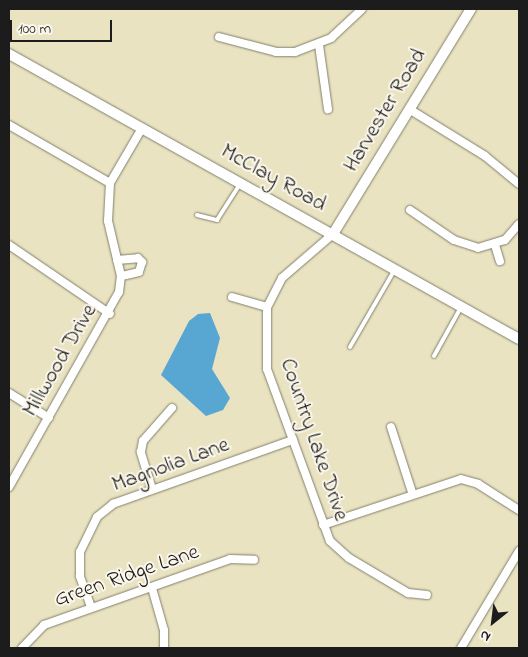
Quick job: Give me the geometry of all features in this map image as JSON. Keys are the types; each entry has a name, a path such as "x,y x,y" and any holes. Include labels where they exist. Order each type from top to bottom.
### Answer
{"main road":[{"name":"Harvester Road","path":"333,234 471,9"},
{"name":"McClay Road","path":"9,54 141,130 397,267 519,339"}],"street":[{"path":"219,37 284,53 319,45 347,26 362,9"},
{"path":"319,45 328,109"},
{"path":"409,109 485,156 519,184"},
{"path":"9,125 110,183"},
{"path":"117,260 138,258 142,262 139,272 121,276 117,260 108,221 110,183 141,130"},
{"path":"410,210 454,240 478,248 495,245 519,224"},
{"path":"232,297 267,307 288,272 333,234"},
{"path":"9,244 110,314"},
{"path":"495,245 500,260"},
{"name":"Millwood Drive","path":"9,487 110,314 121,276"},
{"name":"Country Lake Drive","path":"267,307 267,369 322,525 334,546 349,558 408,593 427,595"},
{"path":"9,393 49,418"},
{"path":"152,489 142,452 143,441 172,408"},
{"path":"391,427 412,492"},
{"name":"Magnolia Lane","path":"91,607 79,561 87,536 97,517 113,504 293,440"},
{"path":"322,525 412,492 461,479 478,484 519,510"},
{"path":"460,648 519,550"},
{"name":"Green Ridge Lane","path":"22,648 44,625 91,607 152,588 230,559 254,560"},
{"path":"152,588 164,630 164,648"}],"lane":[{"path":"197,215 217,220 241,182"},
{"path":"350,347 397,267"},
{"path":"434,356 462,305"}],"water":[{"path":"210,313 220,338 212,369 230,398 223,410 206,416 161,375 189,321 198,314"}]}
